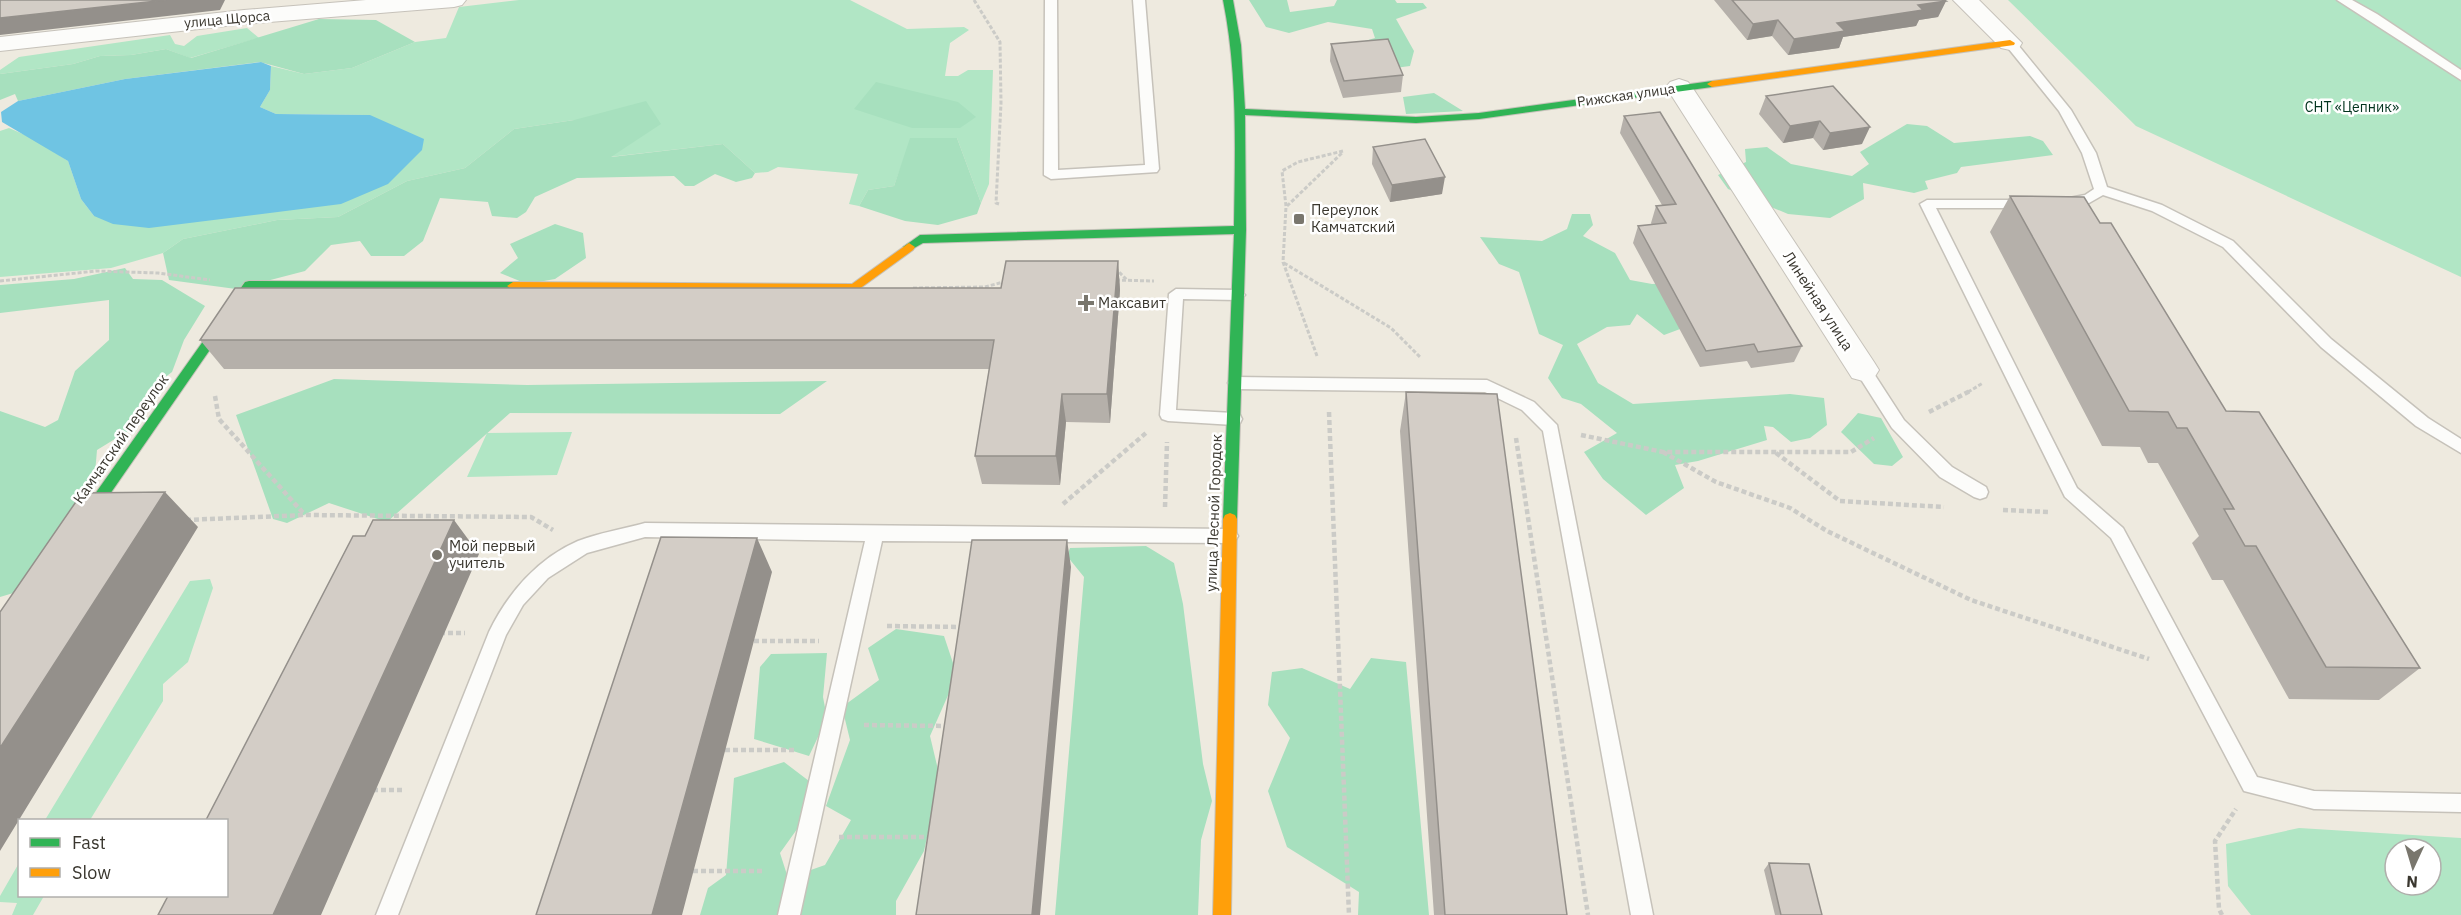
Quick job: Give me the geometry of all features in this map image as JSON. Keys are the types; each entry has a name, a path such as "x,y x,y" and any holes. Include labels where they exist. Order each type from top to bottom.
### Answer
{"street":[{"name":"улица Щорса","path":"0,44 248,8 454,0"},
{"name":"улица Лесной Городок","path":"1222,915 1229,536 1240,230 1240,112 1236,33 1228,0"},
{"path":"1965,0 2010,43"},
{"name":"Рижская улица","path":"1240,112 1416,120 1479,116 2010,43"},
{"name":"Линейная улица","path":"1679,87 1863,370"},
{"path":"249,285 855,288 920,239 1240,230"},
{"name":"Камчатский переулок","path":"71,540 249,285"}],"lane":[{"path":"1051,0 1051,175 1152,169 1139,0"},
{"path":"2343,0 2373,17 2461,76"},
{"path":"2010,43 2065,110 2089,153 2101,190"},
{"path":"2101,190 2089,199 2055,204 1927,204 2071,492 2117,533 2251,785 2314,800 2461,803"},
{"path":"2101,190 2157,208 2228,244 2326,343 2422,422 2461,447"},
{"path":"1234,419 1168,415 1176,294 1238,295"},
{"name":"Линейная улица","path":"1863,370 1898,424 1946,472 1980,492"},
{"path":"1236,383 1488,386 1528,406 1551,429 1642,915"},
{"path":"387,915 498,632 517,600 543,573 582,547 645,530 1229,536"},
{"path":"789,915 875,534"}],"path":[{"path":"1286,206 1344,151 1298,162 1282,171 1286,206 1283,262 1328,384 1349,915"},
{"path":"1283,262 1391,328 1449,386"},
{"path":"0,281 96,271 158,273 249,285"},
{"path":"855,288 985,287 1009,280"},
{"path":"1115,280 1156,280"},
{"path":"1551,429 1663,452 1851,452 1898,424 1952,402 2009,367"},
{"path":"178,386 214,387 219,419 305,515"},
{"path":"1025,535 1168,415"},
{"path":"1164,536 1168,415"},
{"path":"1516,433 1588,915"},
{"path":"1663,452 1716,482 1790,508 1827,531 1971,600 2192,674"},
{"path":"176,520 305,515 531,517 582,547"},
{"path":"754,641 970,627"},
{"path":"832,725 956,726"},
{"path":"725,750 826,750"},
{"path":"2224,915 2219,909 2215,841 2251,785"},
{"path":"806,837 940,837"},
{"path":"693,872 799,871"}],"green space":[{"path":"519,0 850,0 907,29 964,27 969,30 950,43 945,76 958,76 968,70 993,70 989,184 981,203 957,138 911,139 894,186 868,190 859,206 849,204 858,174 778,167 768,172 755,173 723,144 609,157 574,120 514,129 465,168 407,181 338,217 277,220 183,239 163,253 111,268 0,277 0,131 9,128 32,138 68,161 81,199 94,216 370,115 276,114 260,107 270,90 271,66 304,74 352,68 415,42 446,38 459,7"},
{"path":"1249,0 1287,0 1290,12 1334,6 1337,0 1395,0 1397,3 1423,3 1427,8 1396,19 1414,51 1410,66 1387,69 1351,45 1375,38 1372,29 1328,22 1289,33 1266,27"},
{"name":"СНТ «Цепник»","path":"2008,0 2461,0 2461,277 2136,126"},
{"path":"319,19 376,20 415,42 352,68 304,74 260,62 125,79 18,101 15,94 0,100 0,74 73,64 100,56 131,55 166,49 191,58"},
{"path":"247,28 259,38 190,58 166,49 131,55 100,56 73,64 0,74 0,70 19,57 170,35 175,44 184,46 197,36"},
{"path":"876,82 958,102 976,117 960,128 912,128 854,109"},
{"path":"1434,93 1463,111 1406,114 1403,97"},
{"path":"646,101 661,124 611,157 723,144 755,173 752,178 736,182 715,174 694,186 685,186 674,176 577,178 535,197 526,212 517,218 492,216 488,202 440,198 423,241 404,256 371,256 360,241 331,245 305,271 236,289 169,280 163,253 183,239 277,220 338,217 407,181 465,168 514,129 574,120"},
{"path":"1907,124 1927,126 1954,143 2030,136 2043,141 2053,155 1961,167 1957,173 1925,181 1928,189 1914,193 1863,183 1864,199 1830,218 1788,214 1728,189 1718,175 1746,162 1745,149 1767,147 1791,164 1852,176 1869,164 1860,152"},
{"path":"910,138 957,138 981,203 977,214 938,225 905,221 859,206 868,190 894,186"},
{"path":"1572,214 1590,214 1593,225 1583,236 1615,253 1630,280 1652,284 1717,281 1699,322 1664,335 1637,314 1630,325 1607,327 1577,344 1598,383 1633,404 1790,394 1824,398 1827,425 1810,438 1791,442 1773,427 1764,426 1767,440 1698,461 1675,465 1684,488 1646,515 1603,479 1584,452 1617,433 1581,404 1562,398 1548,378 1563,345 1539,334 1519,272 1499,264 1480,237 1542,241 1567,229"},
{"path":"555,224 583,233 586,258 555,279 527,284 500,273 518,258 510,244"},
{"path":"125,268 133,279 162,280 205,306 184,340 172,372 148,390 128,431 97,450 94,485 30,588 0,597 0,411 45,427 58,420 75,371 109,340 109,300 0,313 0,285 74,279"},
{"path":"334,379 527,385 827,381 780,414 510,413 387,522 329,503 287,523 273,519 236,415"},
{"path":"1858,413 1881,418 1903,457 1892,466 1874,464 1841,432"},
{"path":"572,432 557,475 467,477 487,433"},
{"path":"1146,546 1174,563 1183,604 1203,764 1212,801 1201,840 1198,915 1055,915 1084,577 1067,556 1070,548"},
{"path":"210,579 213,588 188,662 163,684 163,701 91,819 46,819 190,581"},
{"path":"896,629 944,636 957,675 930,736 940,778 924,851 896,901 896,915 700,915 708,888 726,875 734,778 784,762 809,781 810,811 780,853 788,878 825,865 851,820 826,806 850,740 842,707 879,680 868,648"},
{"path":"827,653 823,697 827,718 809,756 754,739 760,667 771,654"},
{"path":"1371,658 1406,662 1429,915 1358,915 1359,892 1287,847 1268,791 1290,738 1268,705 1272,672 1302,668 1350,689"},
{"path":"2299,828 2461,838 2461,915 2251,915 2228,886 2226,844"},
{"path":"18,865 18,897 43,897 33,915 12,915 17,903 0,902 0,896"}],"water":[{"path":"261,62 271,66 270,90 260,107 276,114 370,115 424,139 422,150 388,184 341,204 149,228 113,224 94,216 81,199 68,161 2,122 1,112 18,101 125,79"}],"building":[{"path":"0,0 166,0 0,18"},
{"path":"1732,0 1946,1 1918,5 1923,10 1837,23 1845,31 1794,39 1778,20 1753,24"},
{"path":"1388,39 1403,75 1344,81 1331,44"},
{"path":"1833,86 1870,127 1830,133 1820,121 1790,126 1766,96"},
{"path":"1660,112 1802,346 1758,352 1754,344 1706,351 1638,226 1666,223 1656,206 1676,204 1624,116"},
{"path":"1425,139 1445,177 1392,185 1373,147"},
{"path":"2010,196 2084,197 2100,223 2111,223 2226,411 2259,412 2420,668 2326,667 2256,546 2245,546 2224,509 2234,509 2187,428 2177,428 2168,412 2129,411"},
{"path":"1006,261 1118,261 1107,394 1062,394 1056,456 975,456 994,340 200,340 235,288 1001,288"},
{"path":"1406,392 1497,394 1567,915 1445,915"},
{"path":"165,492 0,748 0,612 82,493"},
{"path":"373,520 454,520 273,915 158,915 167,897 228,897 228,819 207,819 353,536 365,536"},
{"path":"661,537 757,538 652,915 536,915"},
{"path":"972,540 1067,540 1032,915 916,915"},
{"path":"1769,863 1809,864 1822,915 1781,915"}],"traffic: fast":[{"path":"1228,0 1238,67 1240,136 1238,308 1230,519"},
{"path":"1240,112 1416,120 1479,116 1712,84"},
{"path":"909,247 920,239 1240,230"},
{"path":"78,529 249,285 513,286"}],"traffic: slow":[{"path":"1712,84 2010,43"},
{"path":"513,286 855,288 909,247"},
{"path":"1222,915 1230,519"}],"place":[{"name":"Переулок Камчатский","path":"1299,219"},
{"name":"Максавит","path":"1086,303"},
{"name":"Мой первый учитель","path":"437,555"}]}
